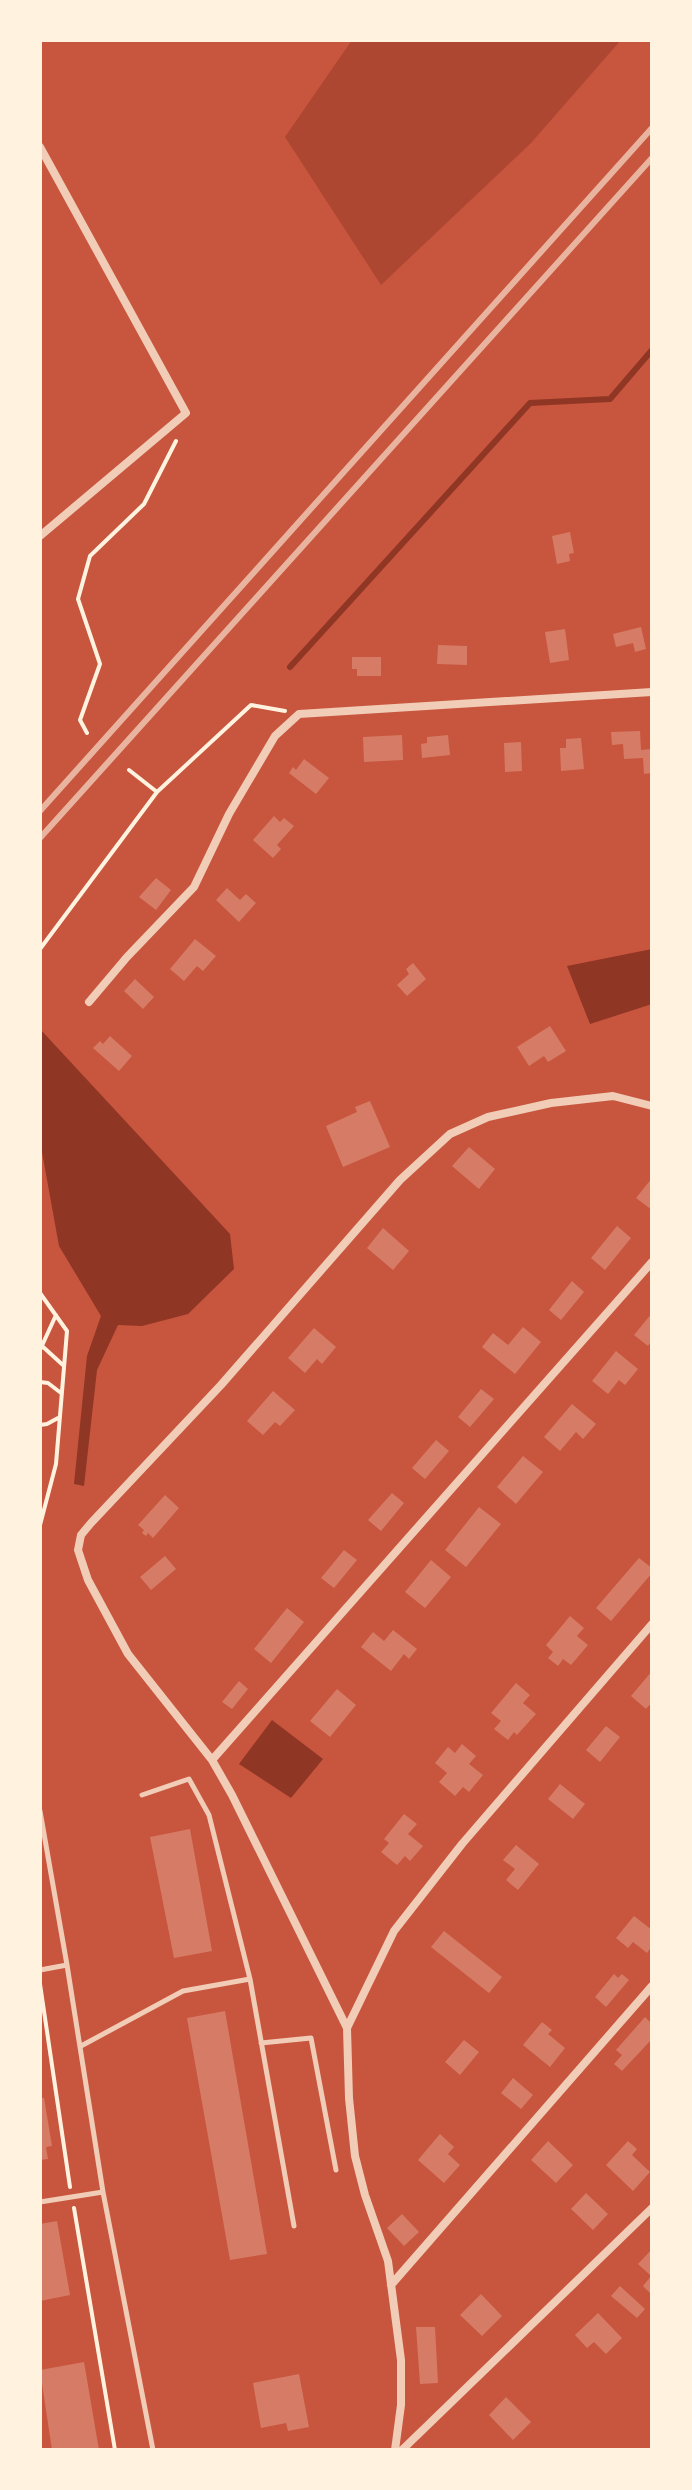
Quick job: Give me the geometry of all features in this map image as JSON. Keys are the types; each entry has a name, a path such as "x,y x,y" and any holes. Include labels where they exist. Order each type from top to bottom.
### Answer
{"street":[{"path":"40,147 186,413 40,536"},
{"path":"89,1002 194,887 229,814 275,736 299,714 652,692"},
{"path":"395,2450 401,2405 401,2360 388,2261 355,2156 347,2028 276,1880 212,1760 128,1654 88,1580 78,1550 81,1535 91,1523 221,1385 400,1180 450,1134 488,1117 551,1103 613,1096 652,1106"},
{"path":"212,1760 652,1262"},
{"path":"347,2028 394,1931 462,1844 652,1624"},
{"path":"391,2285 652,1986"},
{"path":"402,2450 652,2208"}],"lane":[{"path":"142,1795 189,1779 209,1815 250,1979 294,2226"},
{"path":"40,1811 103,2192 153,2450"},
{"path":"40,1970 67,1965"},
{"path":"81,2046 183,1991 250,1979"},
{"path":"261,2043 311,2038 336,2170"},
{"path":"40,2202 103,2192"}],"path":[{"path":"87,733 80,720 100,664 78,599 90,556 144,504 177,438"},
{"path":"40,949 157,792 251,705 299,714"},
{"path":"129,770 157,792"},
{"path":"40,1294 67,1331 56,1464 40,1525"},
{"path":"56,1315 41,1347 64,1366"},
{"path":"40,1382 48,1383 61,1393"},
{"path":"40,1425 58,1418"},
{"path":"40,1984 115,2450"}],"shaded area":[{"path":"352,40 621,40 531,143 381,285 285,137"},
{"path":"652,949 652,1004 590,1024 567,966"},
{"path":"40,1029 230,1234 234,1269 188,1314 142,1326 118,1325 97,1370 84,1486 74,1484 87,1356 101,1316 59,1246 40,1141"},
{"path":"272,1720 323,1759 291,1798 239,1764"}],"building":[{"path":"570,532 574,553 569,554 570,561 557,564 552,536"},
{"path":"641,627 646,649 635,652 633,643 616,647 613,634"},
{"path":"565,629 569,660 550,663 545,632"},
{"path":"438,645 467,646 467,665 437,664"},
{"path":"352,657 381,657 381,676 357,676 357,669 352,669"},
{"path":"640,731 641,750 652,749 652,773 644,774 643,758 624,759 623,744 612,745 611,732"},
{"path":"402,735 403,760 364,762 363,737"},
{"path":"448,735 450,755 422,758 421,744 427,743 427,737"},
{"path":"581,738 584,769 561,771 560,748 566,748 566,739"},
{"path":"521,742 522,771 505,772 504,743"},
{"path":"304,759 329,778 316,794 289,773 293,767 296,770"},
{"path":"274,816 280,822 284,818 294,826 277,845 281,849 273,858 253,840"},
{"path":"156,878 171,890 156,910 139,897"},
{"path":"227,888 240,900 246,894 256,903 239,922 216,900"},
{"path":"195,939 216,956 203,971 197,966 184,981 170,969"},
{"path":"413,963 426,979 407,996 397,985 409,974 406,969"},
{"path":"135,979 154,997 143,1009 124,991"},
{"path":"550,1026 566,1051 548,1062 544,1056 529,1066 517,1047"},
{"path":"110,1036 132,1056 119,1071 93,1048 100,1041 103,1044"},
{"path":"370,1101 390,1147 343,1167 326,1126 357,1112 355,1107"},
{"path":"469,1147 495,1169 479,1189 452,1166"},
{"path":"652,1178 652,1210 636,1198"},
{"path":"617,1226 631,1238 605,1270 591,1258"},
{"path":"383,1228 409,1251 393,1270 367,1248"},
{"path":"572,1281 584,1292 561,1320 549,1310"},
{"path":"652,1313 652,1340 648,1346 634,1335"},
{"path":"523,1327 541,1342 515,1374 482,1347 493,1333 508,1345"},
{"path":"314,1328 336,1347 322,1364 317,1359 305,1373 288,1358"},
{"path":"616,1351 638,1369 625,1385 619,1380 608,1394 592,1381"},
{"path":"481,1389 494,1399 470,1427 458,1417"},
{"path":"273,1391 295,1410 280,1426 275,1422 263,1435 247,1421"},
{"path":"572,1404 596,1424 583,1439 576,1432 560,1451 544,1437"},
{"path":"436,1440 449,1451 425,1479 412,1468"},
{"path":"523,1456 543,1472 516,1504 497,1487"},
{"path":"392,1493 404,1503 381,1531 368,1520"},
{"path":"165,1495 179,1508 153,1538 148,1533 146,1536 138,1525"},
{"path":"479,1507 501,1524 466,1567 445,1550"},
{"path":"344,1550 357,1560 334,1588 321,1578"},
{"path":"165,1556 176,1569 151,1590 140,1577"},
{"path":"639,1558 652,1568 652,1573 611,1621 596,1608"},
{"path":"431,1560 451,1577 425,1608 405,1592"},
{"path":"287,1608 304,1622 271,1663 254,1649"},
{"path":"570,1616 584,1628 577,1636 588,1645 571,1665 563,1659 558,1666 548,1658 553,1652 546,1645"},
{"path":"393,1630 417,1649 409,1659 404,1654 391,1671 361,1647 373,1632 384,1641"},
{"path":"652,1671 652,1702 646,1709 631,1696"},
{"path":"239,1681 248,1689 232,1709 222,1702"},
{"path":"516,1683 530,1695 523,1703 536,1714 517,1735 514,1732 508,1740 494,1729 501,1721 491,1713"},
{"path":"337,1689 356,1705 330,1737 310,1721"},
{"path":"606,1726 620,1737 600,1762 586,1750"},
{"path":"462,1744 476,1756 469,1764 483,1775 469,1792 463,1787 455,1796 439,1782 447,1773 435,1763 448,1747 455,1753"},
{"path":"560,1784 585,1804 573,1819 548,1799"},
{"path":"404,1814 417,1824 408,1834 423,1846 410,1861 405,1856 397,1865 381,1852 389,1843 384,1839"},
{"path":"190,1829 212,1951 174,1958 150,1837"},
{"path":"516,1845 539,1864 518,1890 506,1880 515,1869 503,1860"},
{"path":"634,1916 652,1930 652,1946 647,1953 633,1942 628,1948 616,1938"},
{"path":"444,1931 502,1977 489,1993 431,1947"},
{"path":"614,1974 618,1978 622,1974 629,1980 606,2007 595,1997"},
{"path":"225,2011 267,2254 230,2260 187,2018"},
{"path":"645,2017 652,2024 652,2039 622,2071 614,2064 622,2055 616,2050"},
{"path":"542,2022 552,2030 548,2034 565,2048 550,2067 523,2045"},
{"path":"464,2040 479,2052 460,2075 445,2062"},
{"path":"513,2078 533,2095 521,2109 501,2093"},
{"path":"40,2098 44,2098 52,2146 46,2147 48,2159 40,2160"},
{"path":"440,2134 454,2147 448,2154 460,2165 444,2183 418,2160"},
{"path":"548,2141 573,2165 556,2183 531,2160"},
{"path":"628,2141 637,2149 632,2155 650,2172 633,2191 606,2165"},
{"path":"586,2193 608,2214 593,2230 571,2209"},
{"path":"402,2214 419,2232 404,2246 387,2228"},
{"path":"57,2221 70,2295 40,2301 40,2224"},
{"path":"652,2249 652,2295 643,2286 651,2276 638,2264"},
{"path":"620,2286 645,2309 637,2318 611,2296"},
{"path":"481,2294 502,2316 482,2336 460,2315"},
{"path":"598,2313 622,2338 606,2354 594,2342 587,2348 575,2335"},
{"path":"416,2327 435,2327 438,2383 420,2384"},
{"path":"84,2362 99,2450 52,2450 40,2370"},
{"path":"299,2374 309,2427 288,2431 286,2423 261,2428 253,2383"},
{"path":"506,2397 531,2422 513,2440 489,2415"}],"waterway":[{"path":"290,667 530,403 610,399 652,350"}],"railway":[{"path":"40,811 652,128"},
{"path":"40,838 652,158"}]}
